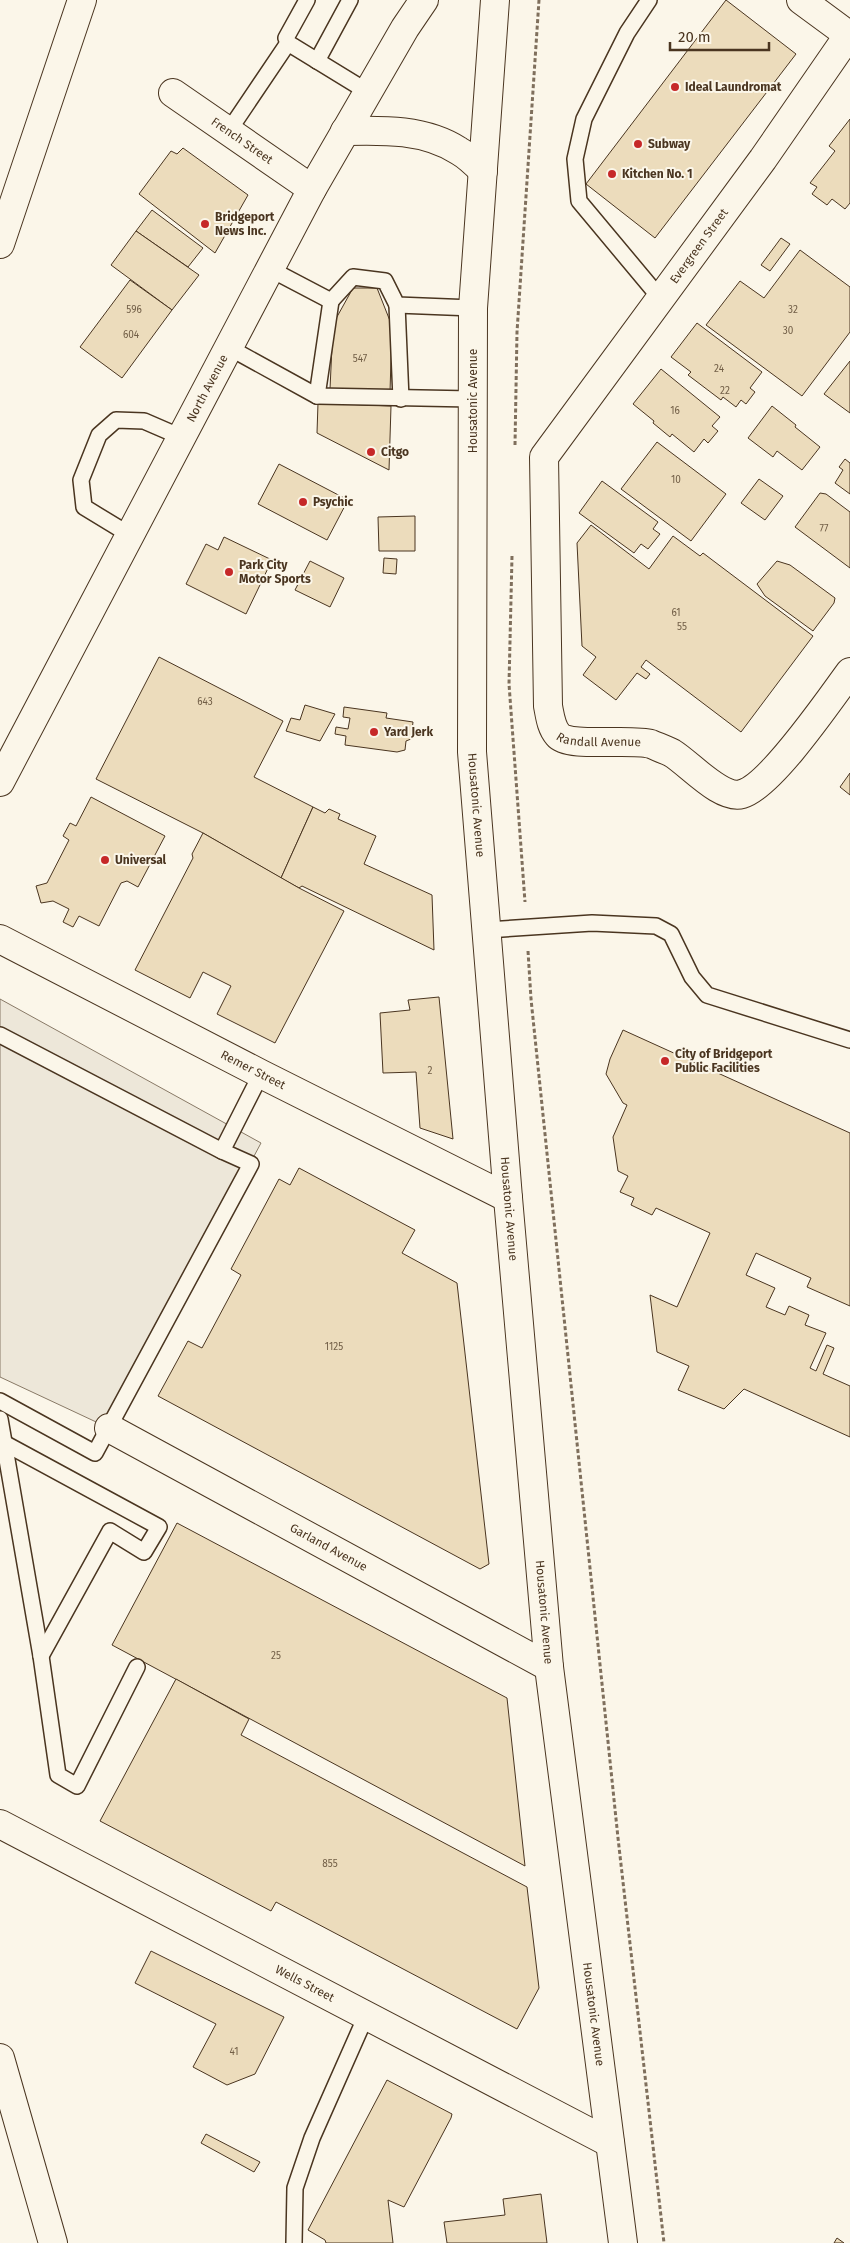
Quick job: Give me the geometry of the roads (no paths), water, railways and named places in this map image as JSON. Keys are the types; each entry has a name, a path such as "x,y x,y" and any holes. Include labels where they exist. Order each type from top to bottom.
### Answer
{"main road":[{"path":"0,244 82,0"},
{"name":"North Avenue","path":"0,782 312,189 424,0"},
{"name":"Housatonic Avenue","path":"495,0 473,308 472,752 508,1198 549,1667 623,2243"},
{"path":"801,0 850,35"},
{"name":"Evergreen Street","path":"544,456 762,160 850,35"},
{"name":"French Street","path":"173,93 312,189"},
{"path":"345,131 382,130 415,134 441,141 461,151 483,171"},
{"name":"Randall Avenue","path":"544,456 548,706 553,727 558,736 570,742 607,741 649,744 671,753 726,793 742,794 760,785 800,740 850,672"},
{"name":"Remer Street","path":"0,939 261,1074 508,1198"},
{"name":"Garland Avenue","path":"109,1428 549,1667"},
{"name":"Wells Street","path":"0,1824 610,2144"},
{"path":"0,2058 53,2243"}],"lane":[{"path":"307,0 286,38 288,43 368,92"},
{"path":"317,61 350,0"},
{"path":"649,0 627,33 584,119 575,159 579,201 660,298"},
{"path":"228,132 288,43"},
{"path":"270,269 331,301"},
{"path":"317,396 331,301 353,277 385,281 398,305 401,399"},
{"path":"398,305 473,308"},
{"path":"228,347 317,396 472,399"},
{"path":"130,535 84,507 81,480 99,435 116,420 144,421 181,437"},
{"path":"487,930 592,923 656,926 671,934 692,977 707,995 850,1040"},
{"path":"0,1035 250,1164 95,1454 0,1401"},
{"path":"222,1151 261,1074"},
{"path":"0,1419 41,1656 58,1775 77,1786 137,1667"},
{"path":"4,1443 159,1527 144,1552 110,1531 41,1656"},
{"path":"294,2243 295,2188 312,2138 366,2016"}],"place":[{"name":"Ideal Laundromat","path":"675,87"},
{"name":"Subway","path":"638,144"},
{"name":"Kitchen No. 1","path":"612,174"},
{"name":"Bridgeport News Inc.","path":"205,224"},
{"name":"Citgo","path":"371,452"},
{"name":"Psychic","path":"303,502"},
{"name":"Park City Motor Sports","path":"229,572"},
{"name":"Yard Jerk","path":"374,732"},
{"name":"Universal","path":"105,860"},
{"name":"City of Bridgeport Public Facilities","path":"665,1061"}]}
